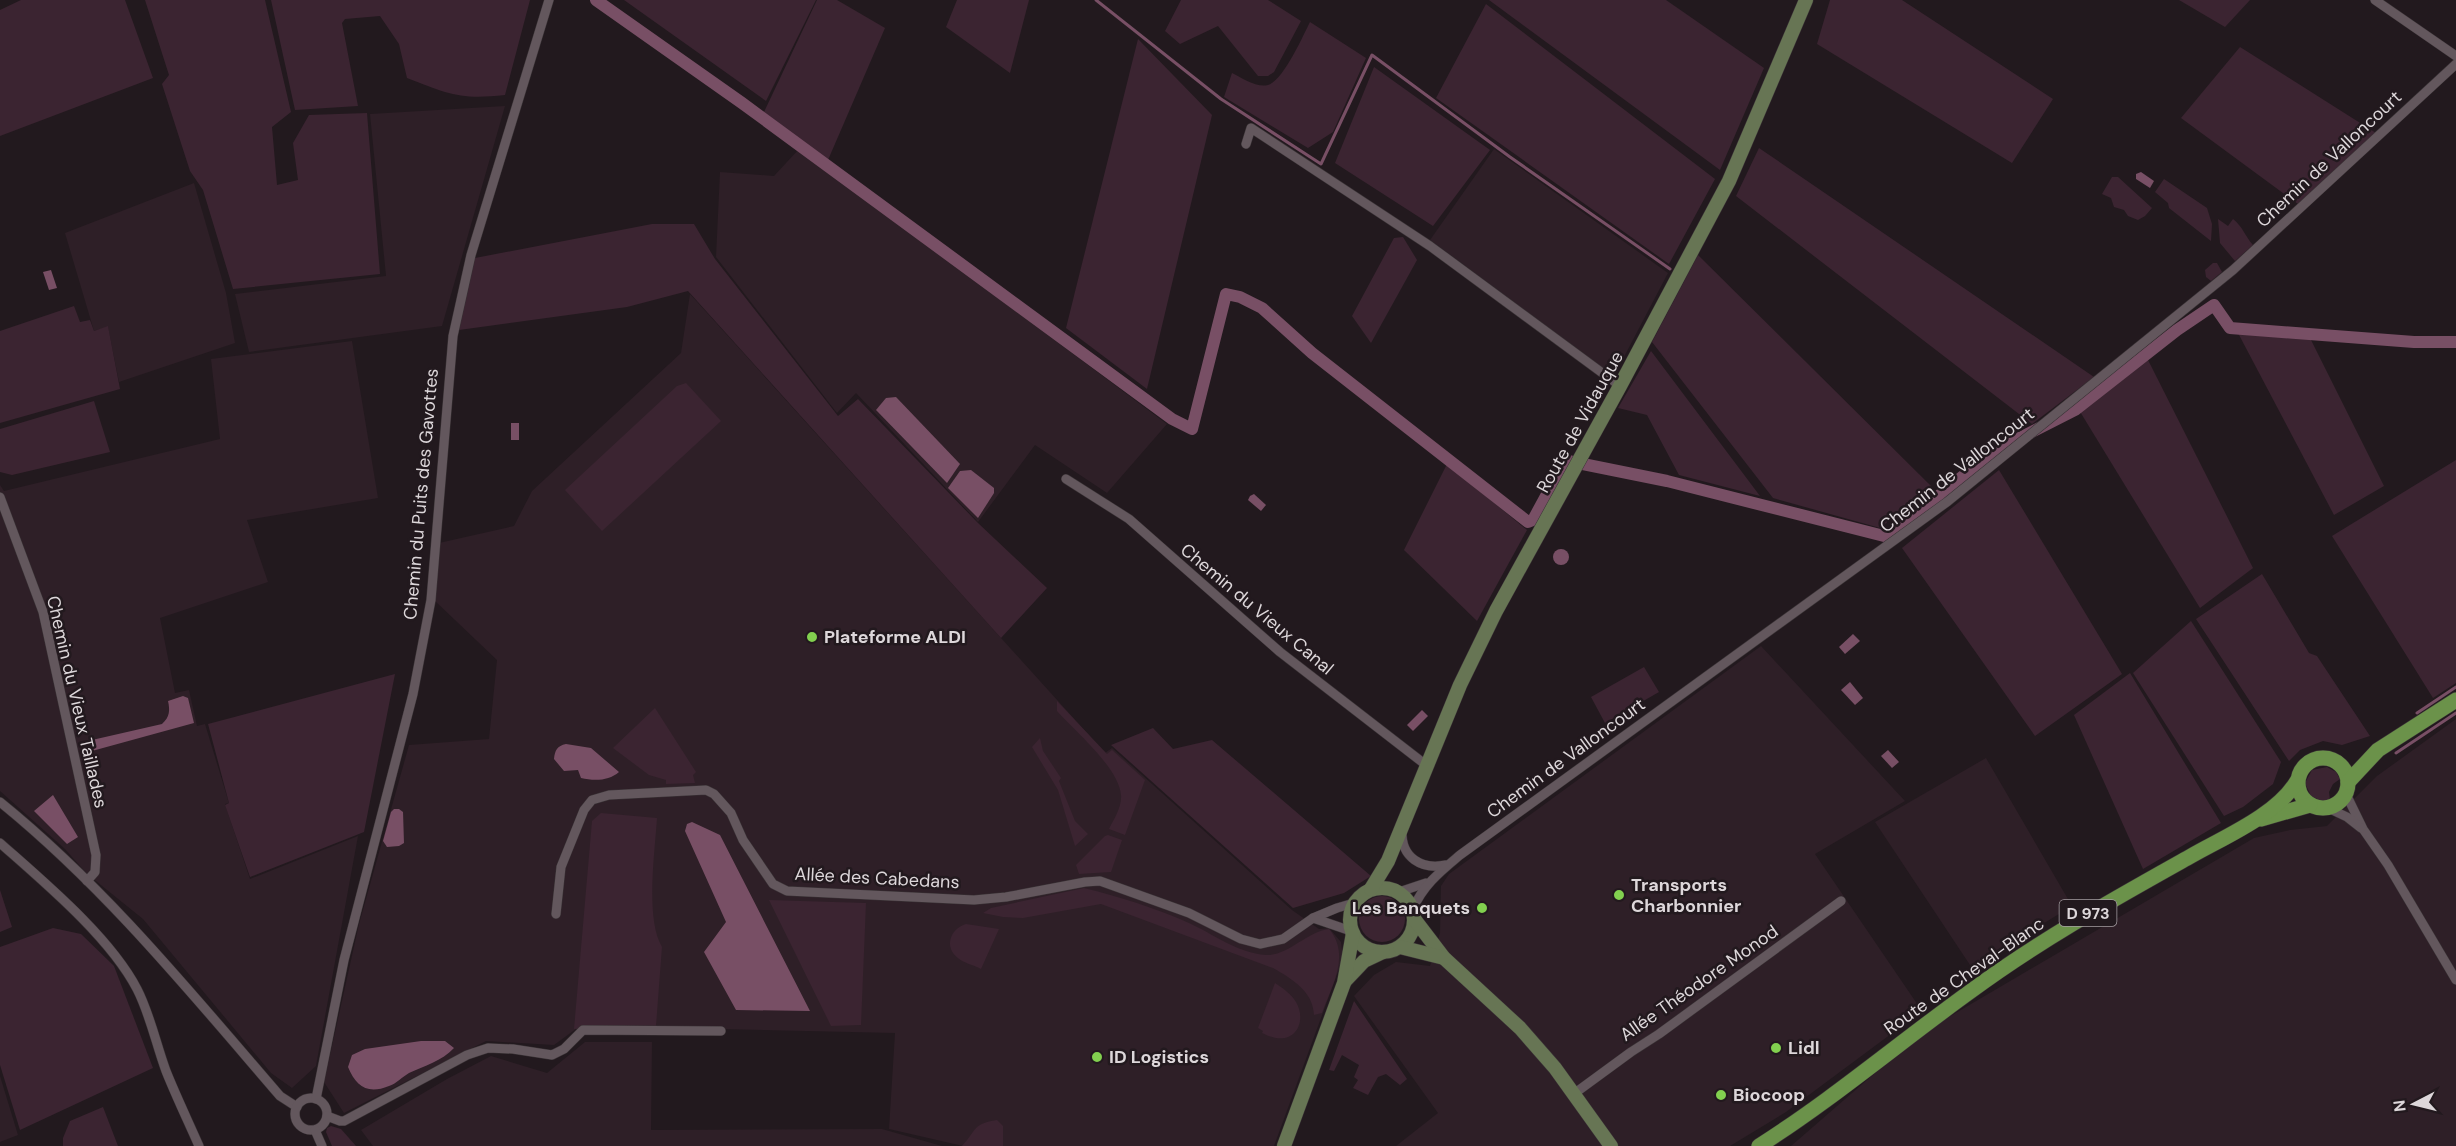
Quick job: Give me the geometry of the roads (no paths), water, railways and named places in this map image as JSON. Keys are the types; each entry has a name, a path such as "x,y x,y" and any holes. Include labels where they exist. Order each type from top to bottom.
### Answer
{"main road":[{"path":"2336,762 2378,750 2456,700"},
{"path":"2347,788 2344,770 2336,762 2324,758 2311,761 2302,769 2297,781 2300,795 2310,806 2328,808 2339,803 2347,788 2378,750"},
{"name":"Route de Cheval-Blanc","path":"1799,1121 1972,989 2091,911 2253,821 2280,800 2297,781"},
{"name":"Route de Cheval-Blanc","path":"2253,821 2310,806"},
{"name":"D 973","path":"1759,1146 1799,1121"},
{"name":"D 973","path":"1773,1146 1799,1121"}],"street":[{"name":"Chemin du Puits des Gavottes","path":"316,1100 344,960 413,694 431,600 453,336 471,255 549,0"},
{"name":"Route de Vidauque","path":"1371,889 1388,861 1460,685 1496,611 1620,386 1729,181 1806,0"},
{"path":"2375,0 2456,56"},
{"name":"Chemin de Valloncourt","path":"1397,891 1406,891 1428,882 1947,502 2233,270 2456,64"},
{"path":"1246,144 1251,128 1430,246 1620,386"},
{"name":"Chemin du Vieux Canal","path":"1066,479 1129,519 1280,652 1426,765"},
{"name":"Chemin du Vieux Taillades","path":"0,497 43,612 96,855 95,872 87,881"},
{"path":"2347,788 2363,829 2388,865 2456,980"},
{"name":"Allée des Cabedans","path":"556,914 561,867 584,810 592,800 609,795 706,790 714,794 731,813 743,840 774,884 787,891 974,900 1006,897 1100,881 1189,913 1241,939 1260,944 1283,939 1313,918"},
{"path":"0,802 87,881 149,946 280,1096 297,1107"},
{"path":"2328,808 2347,817 2363,829"},
{"path":"1402,824 1404,845 1413,861 1424,866 1449,865"},
{"path":"0,843 100,939 123,968 137,990 167,1072 199,1146"},
{"path":"1388,861 1389,874 1397,891"},
{"name":"Chemin de Valloncourt","path":"1414,914 1428,882"},
{"path":"1284,1146 1344,983 1352,932 1350,917 1354,903 1371,889 1387,887 1408,899 1414,914 1444,958 1520,1028 1575,1093 1611,1146"},
{"name":"Allée Théodore Monod","path":"1575,1093 1667,1029 1841,901"},
{"path":"1313,918 1354,903"},
{"path":"1400,947 1411,935 1414,914"},
{"path":"1313,918 1352,932 1365,947 1383,952"},
{"path":"1344,983 1364,961 1400,947 1444,958"},
{"path":"327,1116 344,1121 467,1055 488,1048 552,1054 564,1049 583,1030 721,1031"},
{"path":"316,1100 324,1106 327,1116 323,1125 315,1130 306,1129 298,1124 295,1116 297,1107 303,1101 316,1100"},
{"path":"315,1130 322,1146"}],"waterway":[{"path":"596,0 742,103 1172,419 1192,429 1226,294 1240,297 1262,308 1312,353 1528,522 1533,520 1565,461 1568,461 1667,481 1888,537 1994,451 2075,410 2177,330 2214,305 2230,328 2414,342 2456,342"},
{"path":"1096,0 1221,99 1321,164 1372,55 1510,157 1670,269"},
{"path":"2417,713 2456,687"},
{"path":"2396,753 2456,713"}],"place":[{"name":"Plateforme ALDI","path":"812,637"},
{"name":"Transports Charbonnier","path":"1619,895"},
{"name":"Les Banquets","path":"1482,908"},
{"name":"Lidl","path":"1776,1048"},
{"name":"ID Logistics","path":"1097,1057"},
{"name":"Biocoop","path":"1721,1095"}]}
